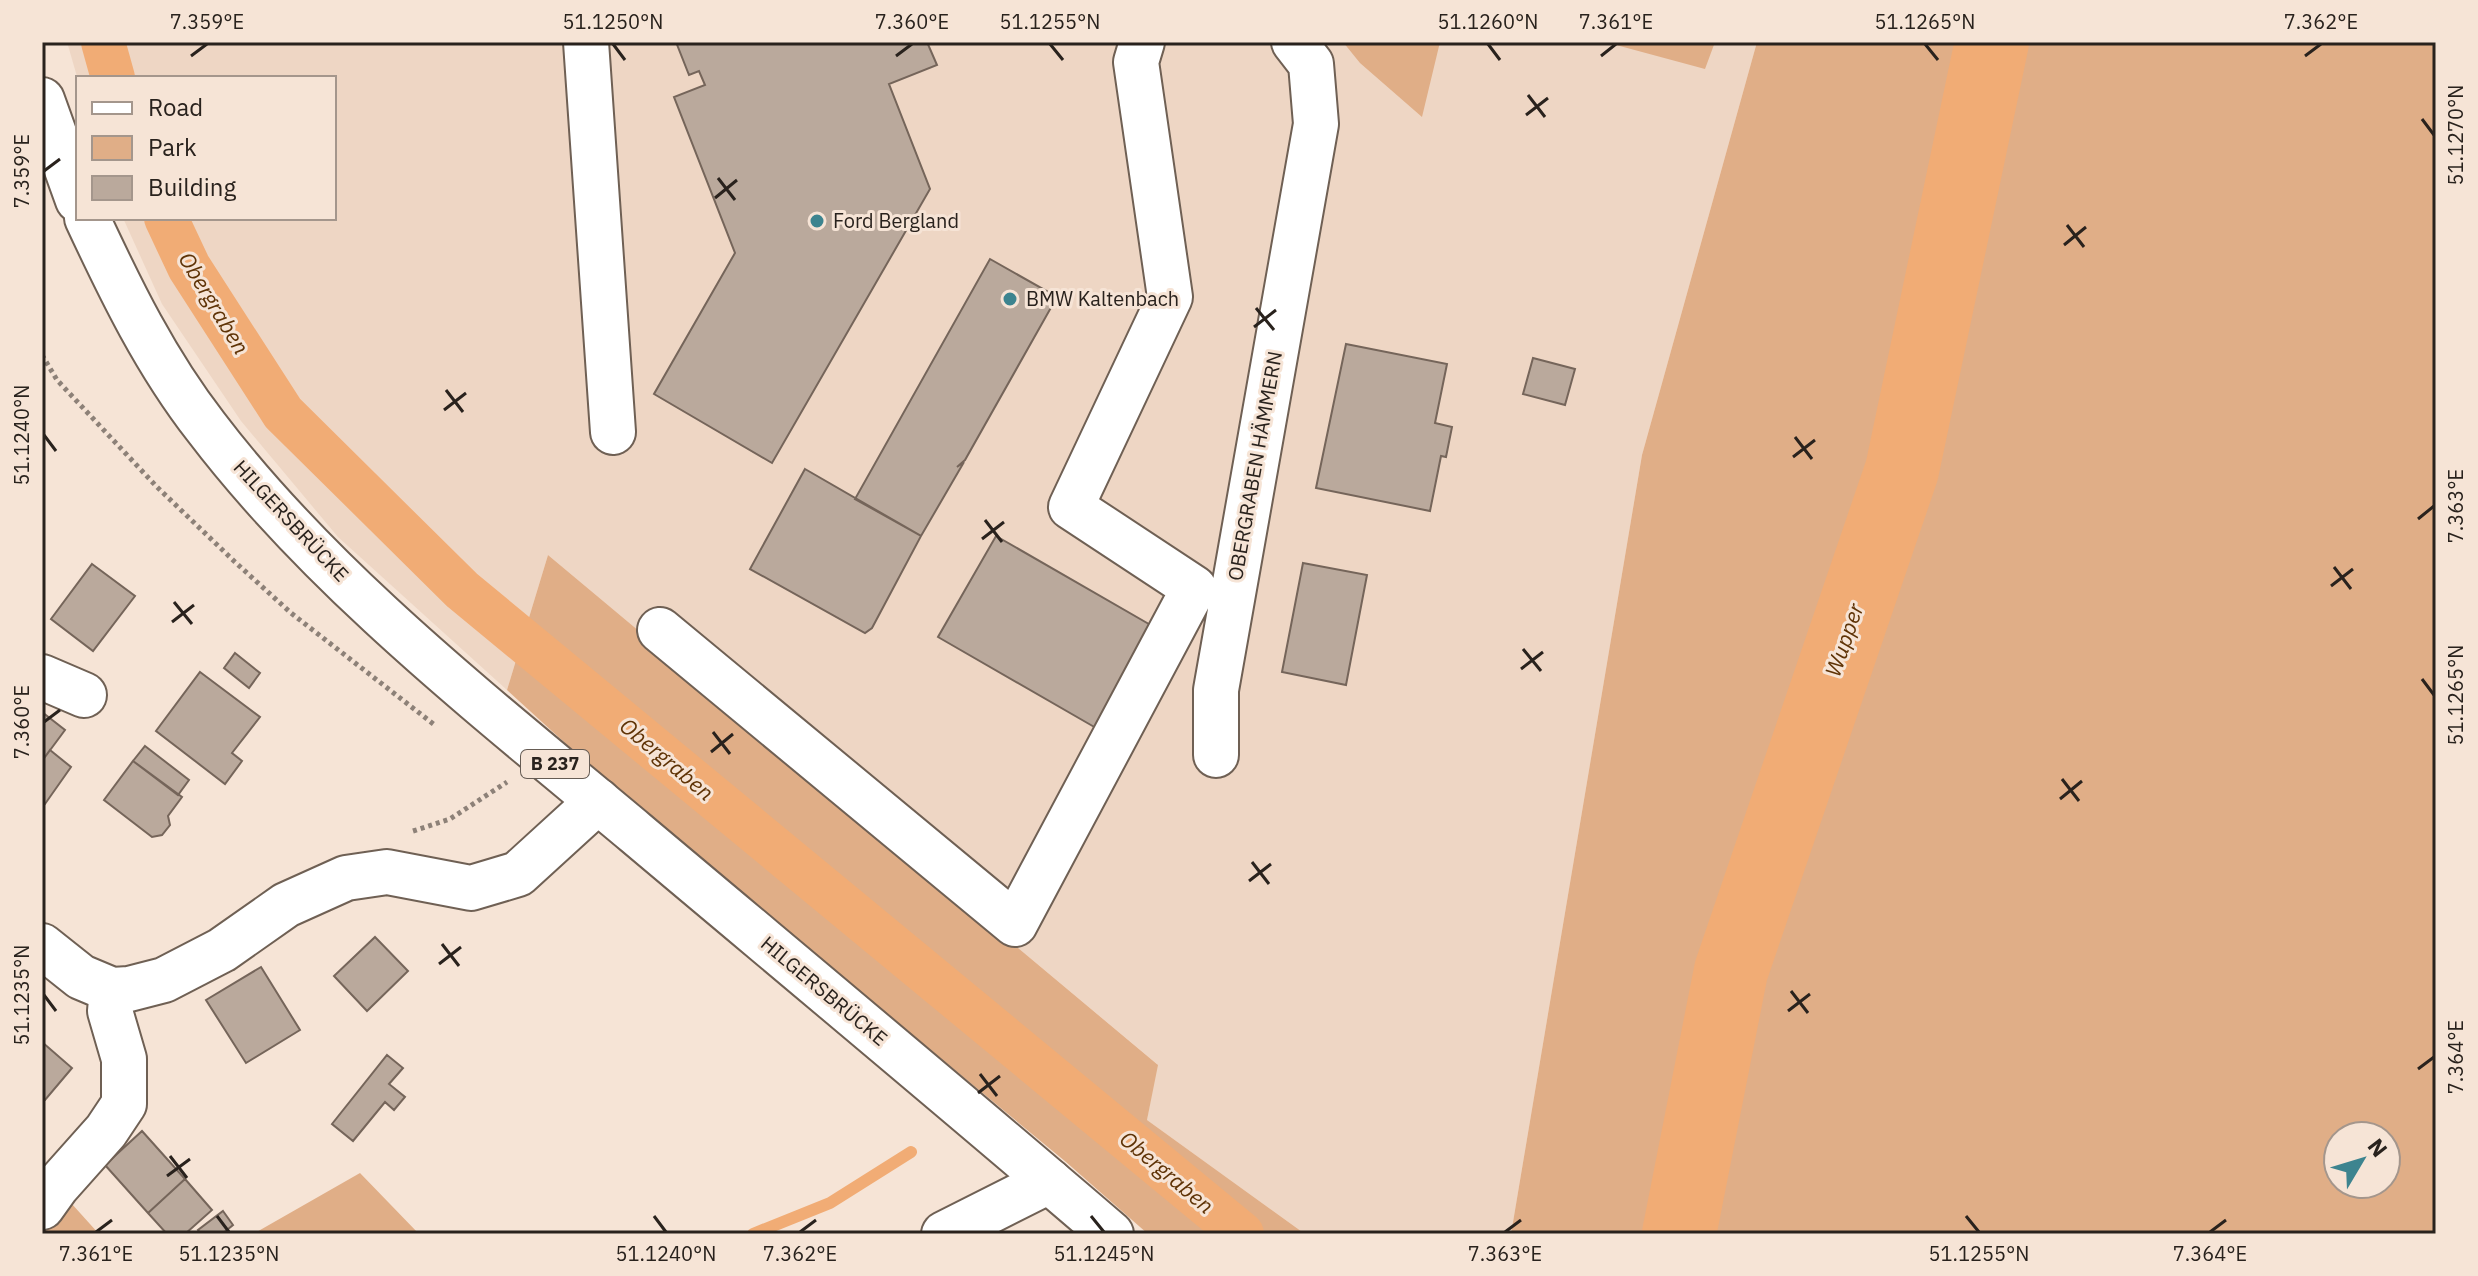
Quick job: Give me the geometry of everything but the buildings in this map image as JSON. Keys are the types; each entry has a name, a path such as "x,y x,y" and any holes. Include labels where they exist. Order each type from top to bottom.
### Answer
{"main road":[{"path":"586,42 613,432"},
{"path":"660,630 1015,924 1194,588 1071,507 1170,297 1136,62 1142,42"},
{"name":"OBERGRABEN HÄMMERN","path":"1216,755 1216,690 1316,124 1311,64 1294,42"},
{"path":"42,100 76,194"},
{"name":"HILGERSBRÜCKE","path":"88,220 134,317 205,427 311,549 408,638 598,801 1111,1234"},
{"path":"42,677 84,695"},
{"path":"42,946 81,977 112,990 164,980 222,950 286,905 346,878 387,872 471,888 518,874 598,801"},
{"path":"42,1207 106,1131 124,1104 124,1059 110,1011 112,990"},
{"path":"944,1234 1049,1181"}],"path":[{"path":"406,834 450,819 507,782"}],"shaded area":[{"path":"67,42 1757,42 1642,455 1511,1234 1305,1234 1147,1120 1157,1064 548,555 507,690 338,537 241,421 162,304 124,220 336,220 336,76 77,76"}],"green space":[{"path":"1343,42 1440,42 1422,117 1360,63"},
{"path":"1605,42 1715,42 1705,69"},
{"path":"1757,42 2436,42 2436,1234 1511,1234 1642,455"},
{"path":"548,555 1158,1065 1147,1120 1305,1234 1148,1234 1066,1162 621,794 507,690"},
{"path":"360,1173 419,1234 253,1234"},
{"path":"62,1193 99,1234 42,1234"}],"waterway":[{"name":"Obergraben","path":"103,42 112,76"},
{"name":"Wupper","path":"1679,1234 1731,971 1902,470 1992,42"},
{"name":"Obergraben","path":"167,220 189,267 283,413 462,590 1242,1234"},
{"path":"753,1234 830,1203 911,1152"}],"place":[{"name":"Ford Bergland","path":"817,221"},
{"name":"BMW Kaltenbach","path":"1010,299"}]}
